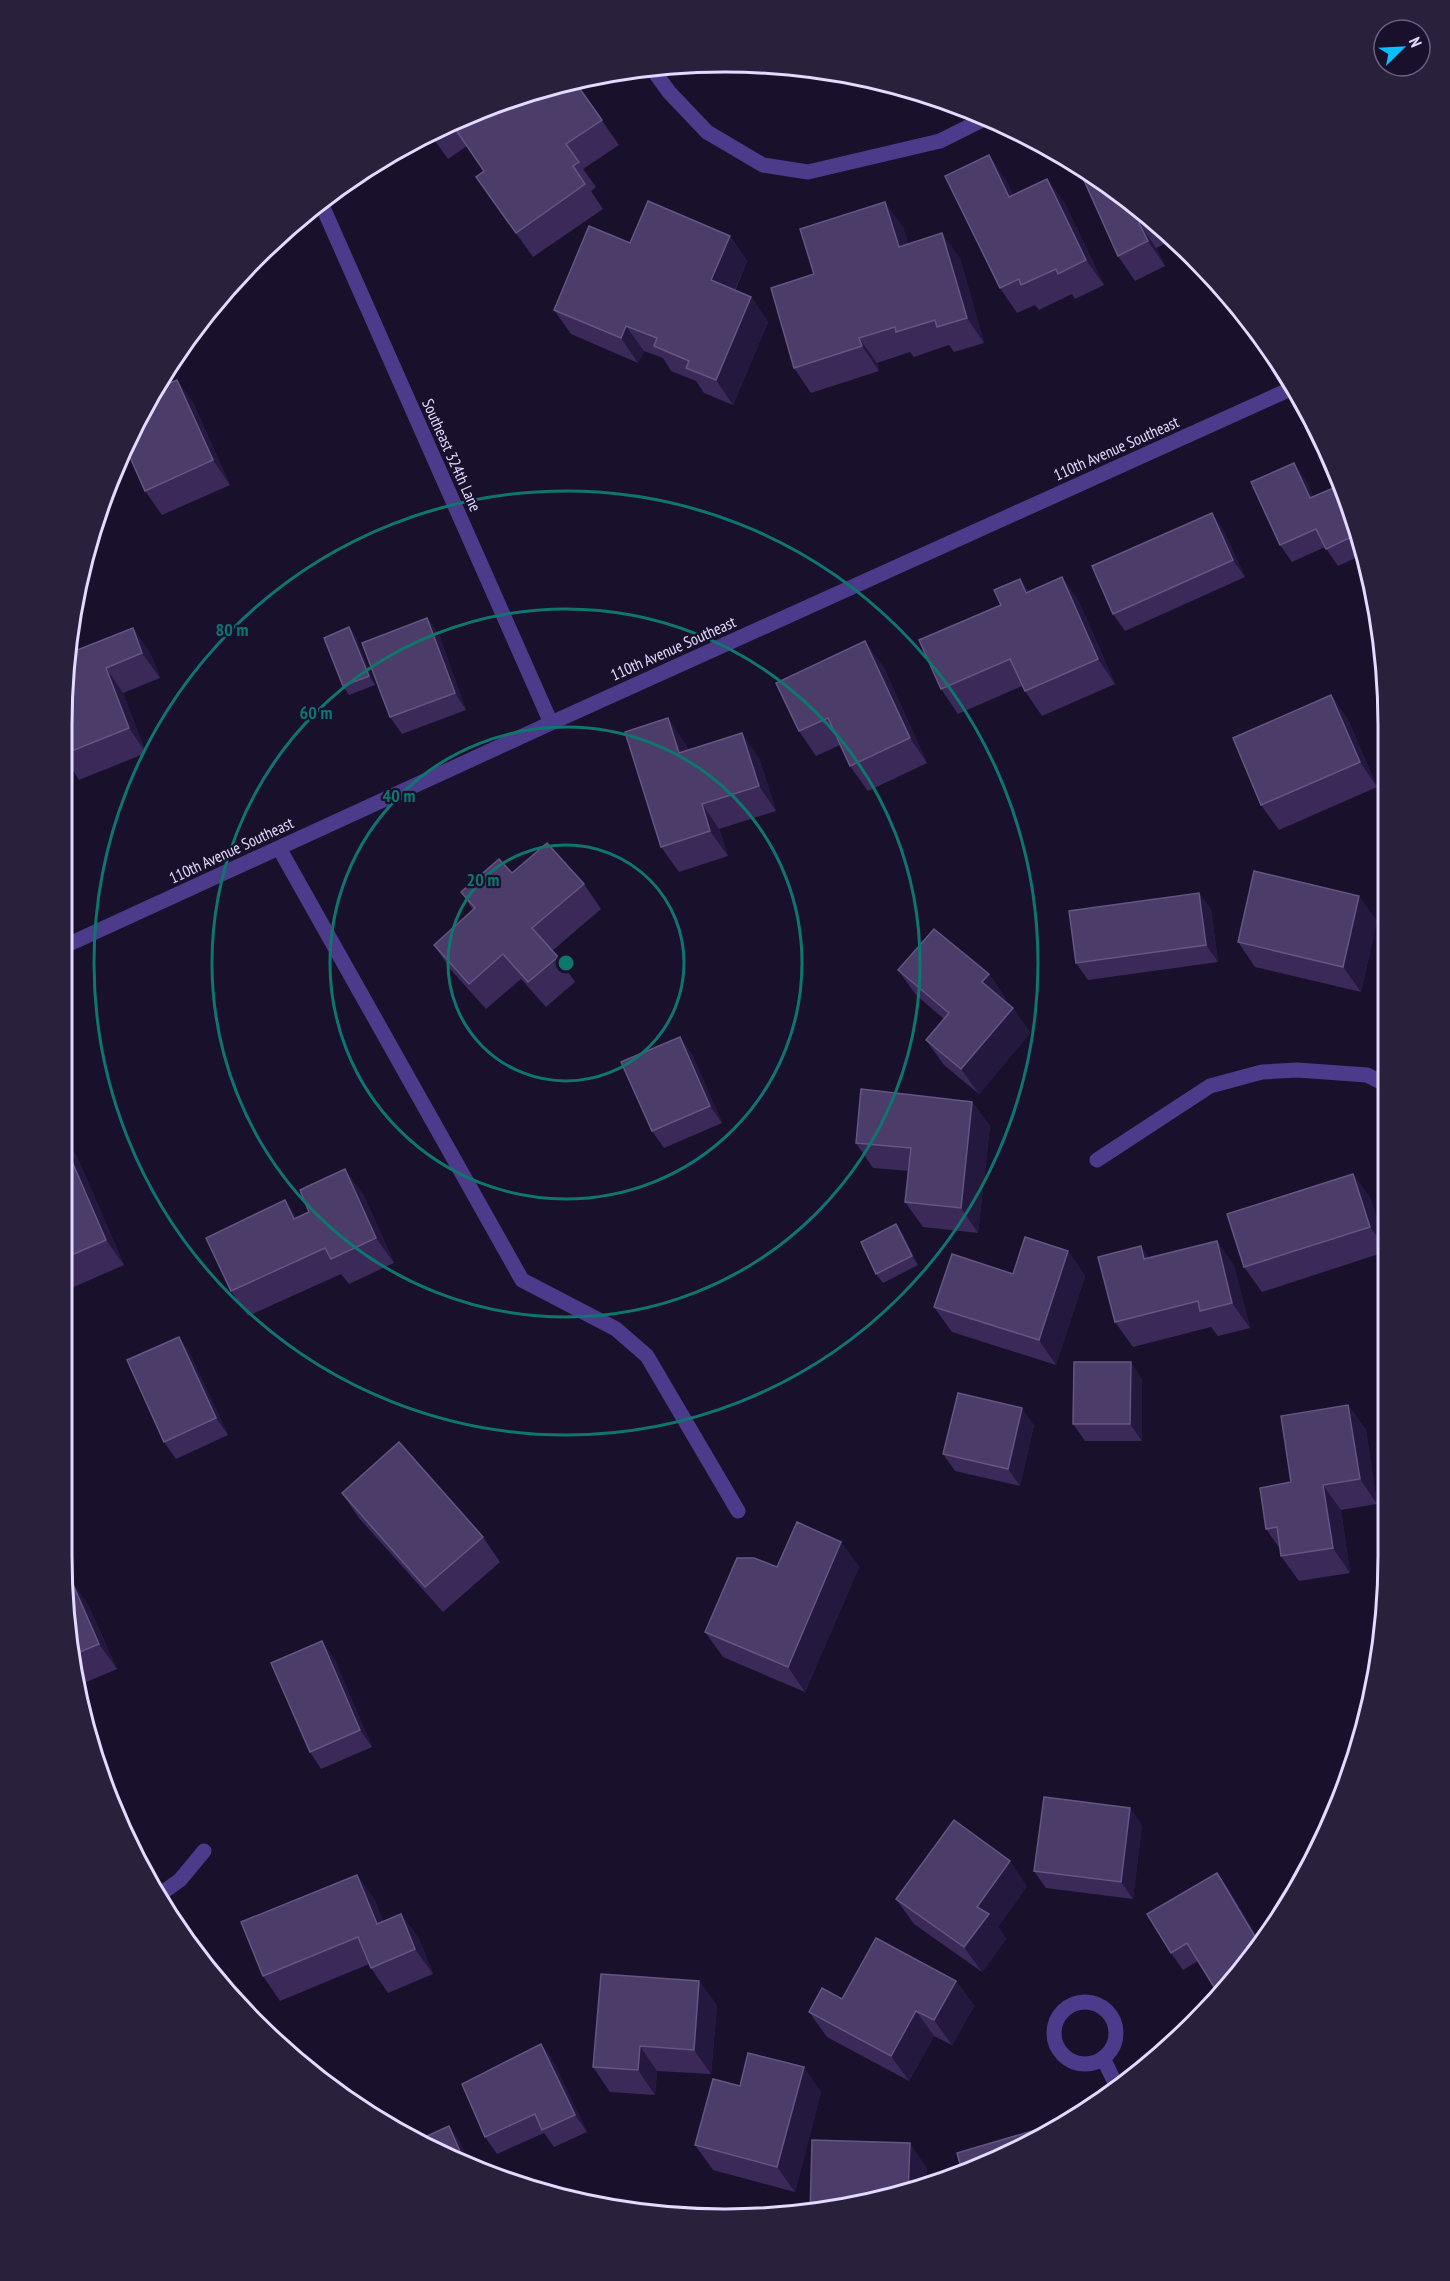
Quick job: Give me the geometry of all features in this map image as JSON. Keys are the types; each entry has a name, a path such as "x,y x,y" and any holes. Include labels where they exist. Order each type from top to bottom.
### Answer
{"street":[{"path":"657,76 669,92 707,132 763,165 808,172 940,141 977,123"},
{"name":"Southeast 324th Lane","path":"324,209 551,723"},
{"name":"110th Avenue Southeast","path":"72,943 551,723 1286,391"},
{"path":"279,848 522,1280 616,1329 647,1356 738,1511"},
{"path":"1097,1160 1210,1086 1262,1072 1297,1070 1367,1076 1378,1081"},
{"path":"165,1891 180,1880 204,1851"},
{"path":"1076,2003 1097,2004 1112,2019 1115,2040 1111,2050 1103,2058 1094,2062 1075,2062 1060,2051 1055,2042 1054,2033 1060,2015 1066,2008 1076,2003"},
{"path":"1103,2058 1114,2081"}],"building":[{"path":"580,89 602,120 566,144 579,162 573,166 585,184 516,233 476,177 484,171 456,130 515,107"},
{"path":"989,155 1009,197 1047,179 1086,260 1058,274 1056,269 1021,285 1019,279 1000,288 945,176"},
{"path":"1083,179 1141,222 1139,223 1148,241 1118,256"},
{"path":"648,201 730,236 711,280 751,297 716,380 686,368 689,361 654,346 657,338 626,326 621,338 554,310 589,226 630,243"},
{"path":"885,202 899,247 942,233 967,318 937,327 935,320 896,332 895,327 859,338 862,346 794,368 771,288 814,274 800,229"},
{"path":"177,380 213,460 145,491 130,457 168,384"},
{"path":"1294,463 1310,498 1333,488 1350,538 1326,549 1316,529 1280,545 1251,482"},
{"path":"1212,513 1233,560 1113,614 1092,566"},
{"path":"1062,577 1098,659 1025,691 1010,659 941,689 919,640 1001,605 994,590 1020,579 1026,593"},
{"path":"427,618 455,693 390,717 362,643"},
{"path":"349,627 369,676 343,686 324,638"},
{"path":"133,628 142,653 106,668 129,728 72,751 73,682 77,650"},
{"path":"865,641 910,738 850,766 828,718 799,731 776,683"},
{"path":"1331,695 1360,762 1261,805 1233,738"},
{"path":"668,718 679,753 742,733 759,786 702,804 710,831 661,847 625,732"},
{"path":"547,843 584,884 532,928 558,957 528,982 503,954 469,984 434,945 475,908 461,892 499,859 512,873"},
{"path":"1254,871 1359,896 1343,967 1238,942"},
{"path":"1199,893 1206,945 1076,963 1069,911"},
{"path":"934,929 989,974 982,982 1013,1008 961,1069 926,1040 949,1013 898,970"},
{"path":"680,1037 710,1106 652,1131 621,1062"},
{"path":"861,1089 972,1102 961,1208 905,1202 911,1148 856,1143"},
{"path":"72,1162 106,1240 72,1255"},
{"path":"345,1169 376,1238 331,1259 325,1248 231,1291 206,1238 285,1200 294,1219 309,1212 300,1190"},
{"path":"1353,1174 1370,1227 1244,1267 1227,1214"},
{"path":"896,1224 912,1256 876,1274 861,1242"},
{"path":"1025,1237 1068,1251 1039,1340 934,1307 952,1254 1013,1274"},
{"path":"1217,1241 1232,1303 1200,1311 1198,1301 1115,1322 1098,1257 1141,1246 1144,1259"},
{"path":"179,1337 216,1418 164,1442 127,1360"},
{"path":"1074,1362 1131,1362 1130,1424 1073,1424"},
{"path":"958,1393 1022,1408 1008,1469 943,1454"},
{"path":"1348,1405 1360,1479 1323,1485 1333,1548 1281,1556 1277,1527 1266,1529 1260,1488 1291,1482 1281,1416"},
{"path":"399,1442 483,1537 425,1587 342,1493"},
{"path":"797,1522 841,1542 788,1667 705,1632 737,1558 754,1558 777,1567"},
{"path":"73,1584 99,1644 80,1652"},
{"path":"322,1641 360,1730 310,1752 271,1663"},
{"path":"1044,1797 1130,1808 1121,1882 1034,1871"},
{"path":"954,1820 1010,1861 977,1907 989,1914 964,1947 896,1899"},
{"path":"1217,1873 1255,1937 1214,1987 1187,1943 1171,1953 1147,1914"},
{"path":"357,1875 377,1924 401,1914 415,1949 371,1968 358,1937 263,1976 241,1922"},
{"path":"876,1938 956,1981 934,2020 916,2011 891,2056 809,2012 822,1988 842,1999"},
{"path":"601,1974 699,1981 694,2050 640,2046 638,2070 593,2067"},
{"path":"541,2044 575,2115 542,2130 535,2114 485,2137 462,2084"},
{"path":"748,2053 804,2067 777,2167 695,2145 713,2079 740,2086"},
{"path":"449,2126 461,2153 436,2142 426,2137"},
{"path":"1037,2129 960,2165 957,2153"},
{"path":"812,2140 910,2143 908,2182 810,2203"}]}
